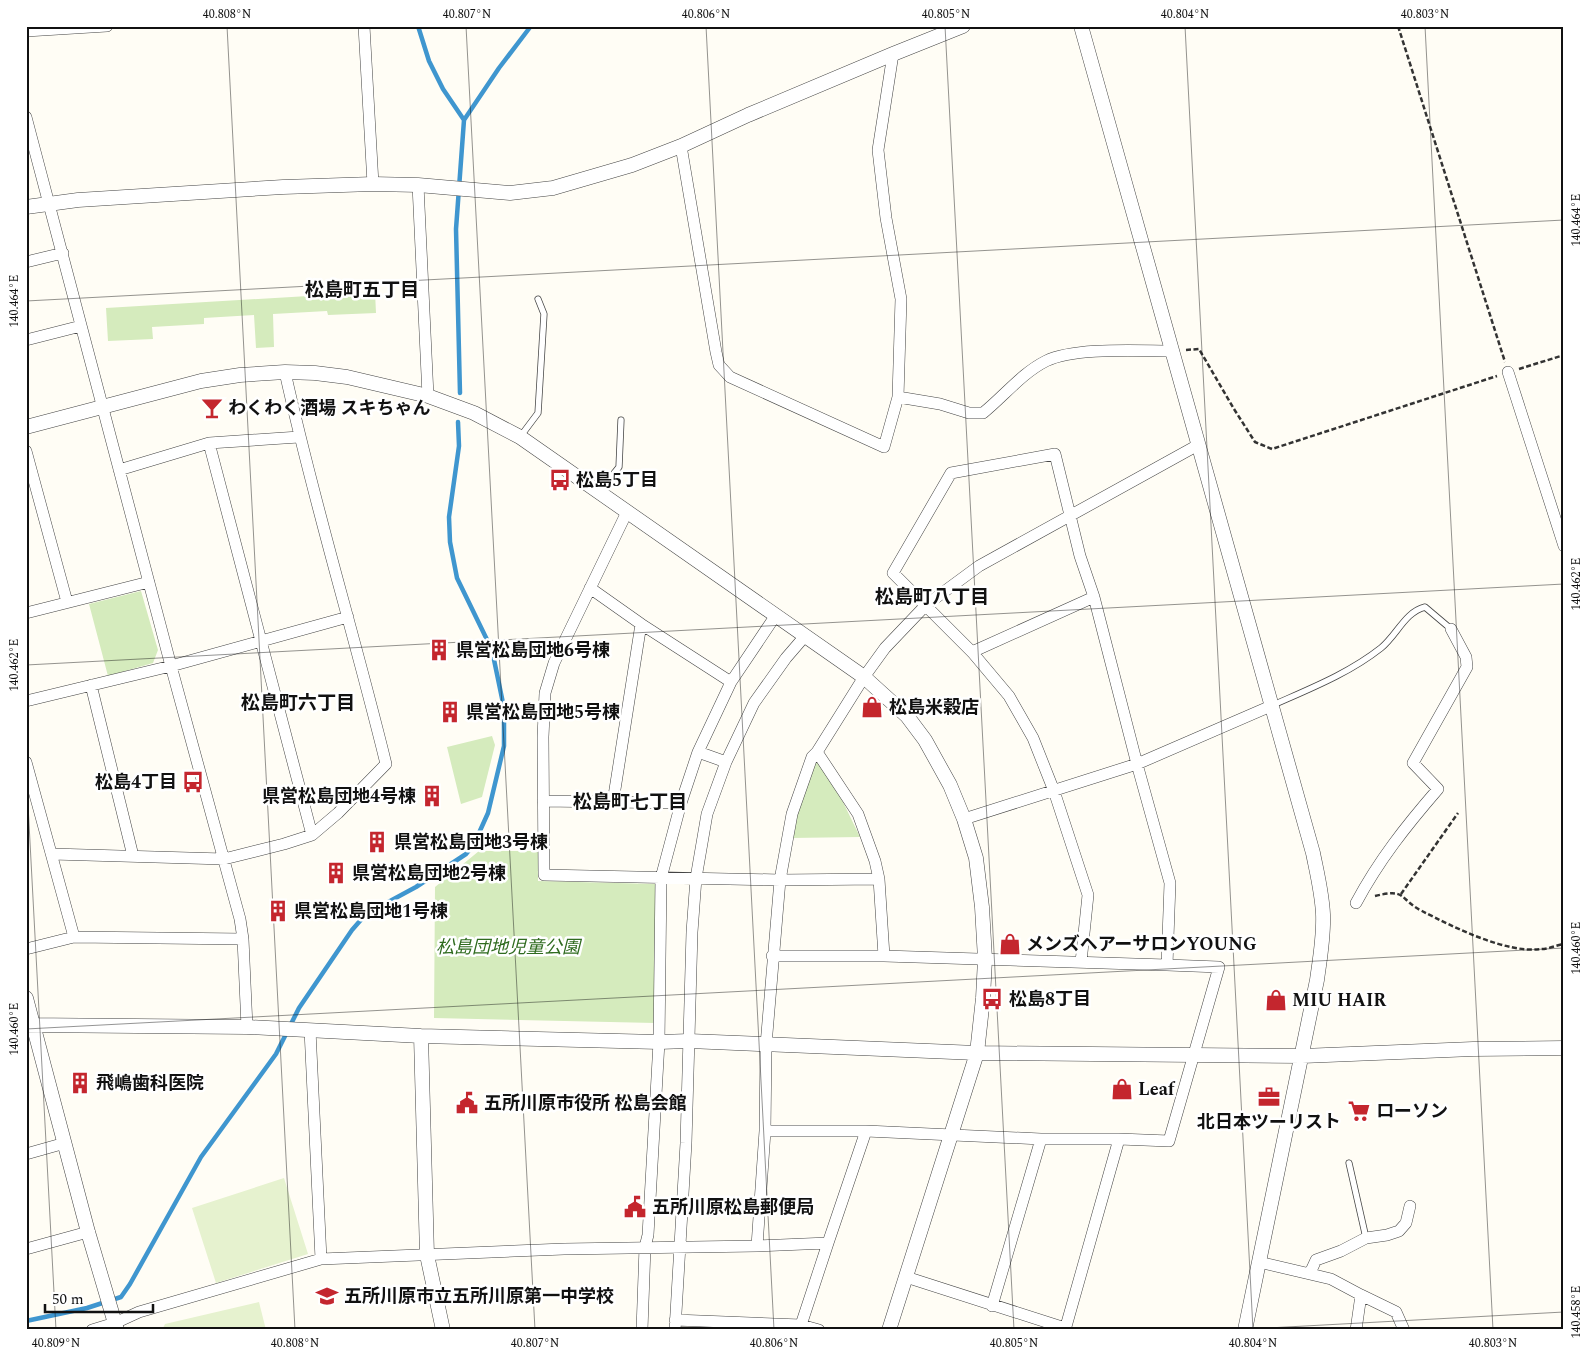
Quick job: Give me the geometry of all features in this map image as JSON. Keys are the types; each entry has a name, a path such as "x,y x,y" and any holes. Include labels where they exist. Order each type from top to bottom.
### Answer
{"street":[{"path":"26,31 107,26"},
{"path":"364,26 373,184"},
{"path":"26,206 78,200 373,184 418,185 510,193 554,188 632,165 681,146 748,115 964,26"},
{"path":"1081,26 1313,853 1320,886 1323,914 1322,949 1302,1056 1245,1330"},
{"path":"681,146 719,365 730,376 884,447 898,397 901,299 886,218 878,150 893,54"},
{"path":"26,117 240,919 243,940 247,1027"},
{"path":"418,185 428,396"},
{"path":"26,262 63,253"},
{"path":"26,340 82,326"},
{"path":"898,397 940,404 969,413 983,413 1026,374 1046,361 1066,355 1098,352 1172,351"},
{"path":"52,854 224,859 284,844 312,835 338,813 386,764 299,437 285,372"},
{"path":"26,427 201,381 240,375 285,372 315,373 428,396 474,413 520,437 864,677 907,716 925,740 950,785 964,819 976,858 982,906 985,959 977,1053 889,1330"},
{"path":"1508,372 1564,546"},
{"path":"119,470 208,443 299,437"},
{"path":"208,443 312,835"},
{"path":"757,1246 765,1131 766,1045 772,956 780,880 792,814 812,757 885,648 926,605 979,566 1198,445"},
{"path":"26,451 67,602"},
{"path":"1081,962 1088,895 1054,791 1033,738 1009,696 972,652 894,573 951,473 1055,454 1080,556 1094,597 1170,883 1167,965"},
{"path":"627,512 554,662 545,692 544,876 780,880 879,879"},
{"path":"26,613 149,582"},
{"path":"590,588 641,624 731,682"},
{"path":"972,652 1094,597"},
{"path":"642,1330 645,1247 648,1235 659,1042 661,878 681,803 698,752 731,682 776,616"},
{"path":"26,701 171,666 348,617"},
{"path":"612,802 641,624"},
{"path":"1356,903 1373,872 1399,835 1438,789 1413,764 1467,667 1466,657 1451,629"},
{"path":"806,636 786,658 754,703 726,762 707,814 696,878 692,932 686,1143 675,1325 801,1325 819,1330"},
{"path":"91,685 133,856"},
{"path":"964,819 1137,764 1271,706"},
{"path":"698,752 726,762"},
{"path":"817,752 858,814 876,861 884,956"},
{"path":"26,762 74,937"},
{"path":"544,801 681,803"},
{"path":"26,949 74,937 243,940"},
{"path":"765,1131 866,1131 1041,1139 1169,1141 1219,967 884,956 772,956"},
{"path":"26,998 30,1025 115,1322"},
{"path":"30,1025 247,1027 421,1036 659,1042 689,1041 977,1053 1302,1056 1473,1049 1564,1048"},
{"path":"306,1029 321,1259"},
{"path":"421,1036 427,1255 443,1330"},
{"path":"801,1325 866,1131"},
{"path":"992,1306 1041,1139"},
{"path":"906,1277 1065,1329 1119,1139"},
{"path":"26,1154 65,1143"},
{"path":"1310,1273 1316,1260 1341,1251 1366,1238 1399,1231 1406,1223 1410,1206"},
{"path":"26,1249 88,1232"},
{"path":"92,1330 139,1312 321,1259 645,1247 828,1243"},
{"path":"1259,1262 1331,1279 1396,1312 1404,1330"},
{"path":"1356,1330 1362,1295"}],"lane":[{"path":"520,437 538,413 544,314 538,299"},
{"path":"599,492 619,467 622,420"},
{"path":"1271,706 1335,677 1382,647 1416,609 1426,606 1451,629"},
{"path":"1349,1163 1366,1238"}],"path":[{"path":"1398,26 1508,372"},
{"path":"1172,351 1199,349 1255,442 1272,449 1564,355"},
{"path":"1401,894 1458,813"},
{"path":"1356,903 1391,892 1401,894 1420,910 1482,939 1518,948 1541,950 1564,944"}],"green space":[{"path":"375,292 376,313 328,315 327,311 273,314 274,347 256,348 254,315 204,318 204,324 152,327 153,339 108,341 106,308"},
{"path":"141,591 158,650 153,663 108,676 89,604"},
{"path":"492,736 495,745 482,797 461,804 447,747"},
{"path":"817,761 843,802 860,837 791,838 811,764"},
{"name":"松島団地児童公園","path":"479,851 538,851 538,881 656,884 655,1023 434,1018 435,887"},
{"path":"284,1178 308,1254 216,1283 192,1208"},
{"path":"259,1302 266,1330 162,1330 165,1324"}],"waterway":[{"path":"418,26 429,61 443,89 464,120"},
{"path":"460,393 456,229 464,120 499,68 531,26"},
{"path":"26,1321 87,1308 121,1297 201,1157 276,1054 299,1008 352,930 366,914 416,887 466,854 474,844 488,813 504,746 504,708 492,650 457,578 450,542 449,517 459,446 458,422"}],"place":[{"name":"わくわく酒場 スキちゃん","path":"212,408"},
{"name":"松島5丁目","path":"560,480"},
{"name":"県営松島団地6号棟","path":"439,650"},
{"name":"松島米穀店","path":"872,707"},
{"name":"県営松島団地5号棟","path":"450,712"},
{"name":"松島4丁目","path":"193,782"},
{"name":"県営松島団地4号棟","path":"432,796"},
{"name":"県営松島団地3号棟","path":"377,842"},
{"name":"県営松島団地2号棟","path":"336,873"},
{"name":"県営松島団地1号棟","path":"278,911"},
{"name":"メンズヘアーサロンYOUNG","path":"1010,944"},
{"name":"松島8丁目","path":"992,999"},
{"name":"MIU HAIR","path":"1276,1000"},
{"name":"飛嶋歯科医院","path":"80,1083"},
{"name":"Leaf","path":"1122,1089"},
{"name":"北日本ツーリスト","path":"1269,1097"},
{"name":"五所川原市役所 松島会館","path":"467,1103"},
{"name":"ローソン","path":"1359,1111"},
{"name":"五所川原松島郵便局","path":"635,1207"},
{"name":"五所川原市立五所川原第一中学校","path":"327,1296"}],"district":[{"name":"松島町五丁目","path":"362,289"},
{"name":"松島町八丁目","path":"932,596"},
{"name":"松島町六丁目","path":"298,702"},
{"name":"松島町七丁目","path":"630,801"}]}
